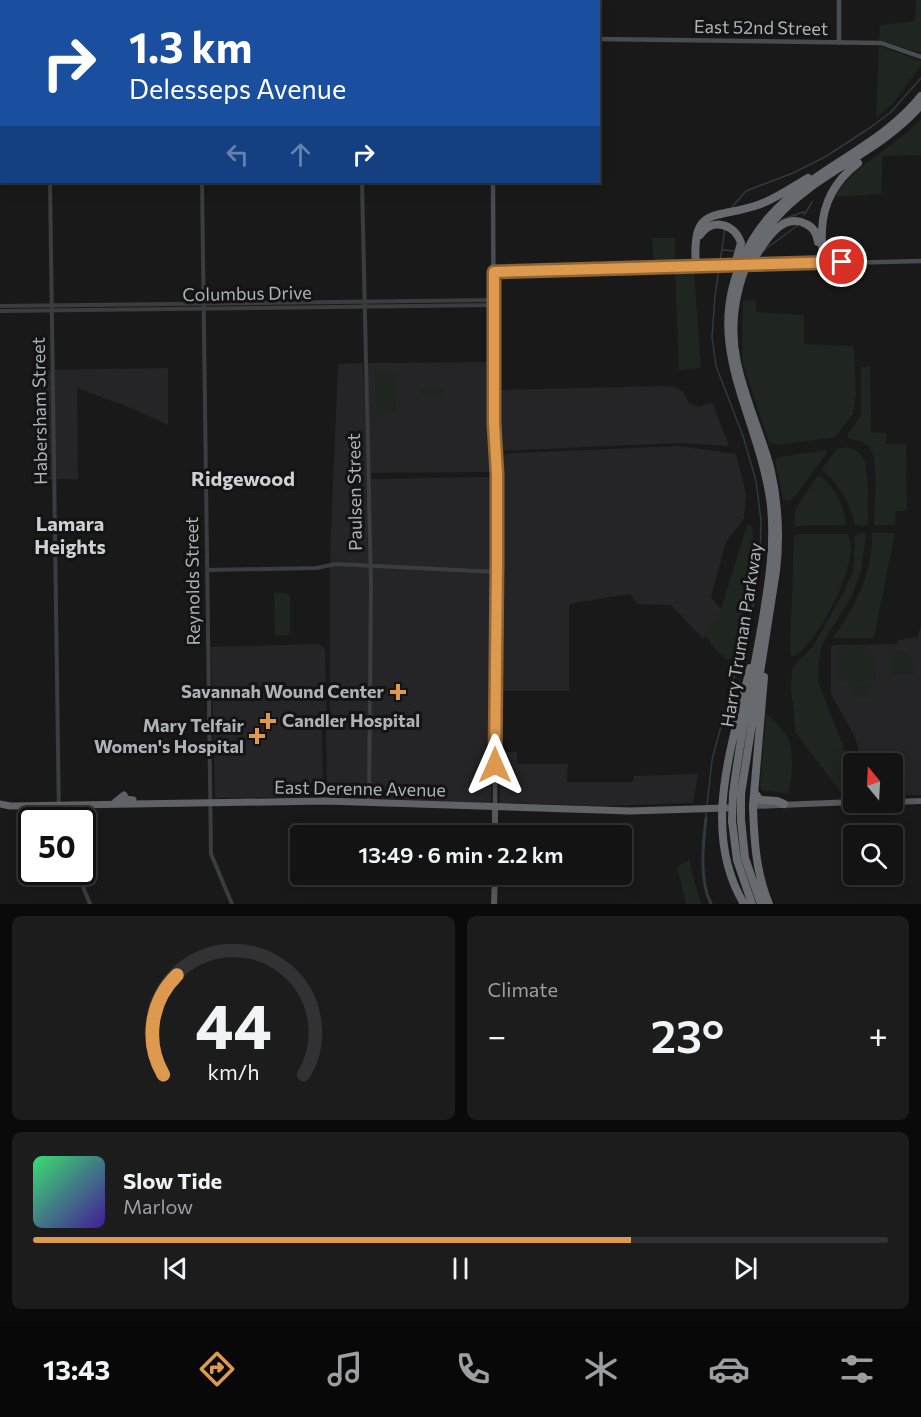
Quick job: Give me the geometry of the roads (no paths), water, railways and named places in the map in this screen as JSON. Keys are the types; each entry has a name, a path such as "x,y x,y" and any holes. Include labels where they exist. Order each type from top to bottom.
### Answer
{"highway":[{"name":"Harry Truman Parkway","path":"752,904 737,860 737,794 772,557 772,525 770,498 764,469 730,358 728,323 732,294 740,265 753,239 771,215 792,195 898,122 921,96"},
{"name":"Harry Truman Parkway","path":"737,794 775,578 778,543 772,477 737,361 734,323 742,276 753,250 781,212 803,194 894,132 921,106"},
{"path":"821,263 823,216 833,188 848,171 898,134 921,106"},
{"path":"696,266 695,236 704,221 718,214 762,204 862,148"},
{"path":"737,295 759,250 772,232 789,222 803,222 814,231 818,238 821,263"},
{"path":"696,266 700,235 706,228 716,224 732,228 741,243 727,295 726,333 730,358"},
{"path":"769,904 758,869 753,806 763,680 776,590 778,543"},
{"path":"744,904 734,886 725,859 718,808 765,605"},
{"path":"754,791 760,800 777,801 784,804"},
{"name":"East Derenne Avenue","path":"0,808 147,803 369,801 646,811 753,806"},
{"name":"East Derenne Avenue","path":"0,804 10,806"},
{"name":"Harry Truman Parkway","path":"736,820 748,867 761,904"}],"main road":[{"path":"839,0 839,43"},
{"name":"East 52nd Street","path":"600,39 881,43 921,57"},
{"path":"493,183 494,424 497,474 495,825"},
{"path":"494,272 921,261"},
{"path":"903,802 921,801"},
{"name":"East Derenne Avenue","path":"753,806 843,802"},
{"path":"494,904 495,885"}],"street":[{"name":"Habersham Street","path":"50,183 59,805"},
{"name":"Reynolds Street","path":"202,183 211,854 232,904"},
{"name":"Paulsen Street","path":"362,183 370,566 369,801"},
{"name":"Columbus Drive","path":"0,311 52,308 495,302"},
{"name":"Columbus Drive","path":"0,306 52,308"},
{"path":"208,570 316,568 336,564 497,572"},
{"path":"82,885 90,904"}],"waterway":[{"path":"732,207 746,191 793,173 825,157 871,127 890,113 921,78"},
{"path":"806,212 812,202"},
{"path":"779,221 803,212 804,215"},
{"path":"763,251 798,225"},
{"path":"707,806 712,760 755,598 760,557 761,520 756,481 743,436 716,366 712,337 715,296 725,228"},
{"path":"723,250 734,251"},
{"path":"706,811 706,818"},
{"path":"706,818 703,873 711,904"}],"place":[{"name":"Savannah Wound Center","path":"398,692"},
{"name":"Candler Hospital","path":"268,721"},
{"name":"Mary Telfair Women's Hospital","path":"257,736"}],"district":[{"name":"Ridgewood","path":"243,479"},
{"name":"Lamara Heights","path":"70,536"}]}
